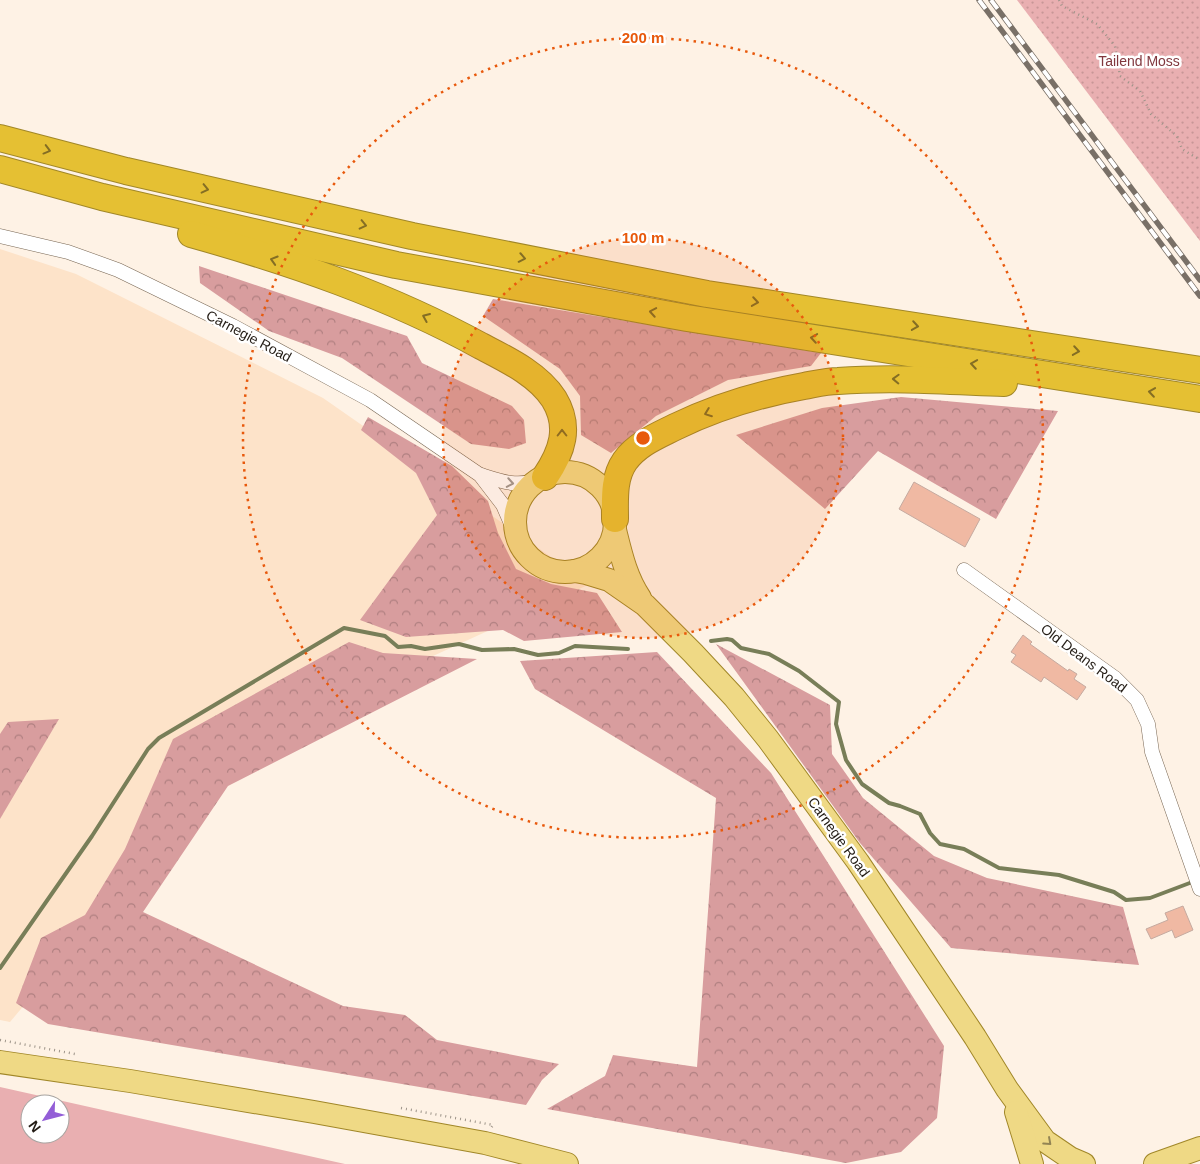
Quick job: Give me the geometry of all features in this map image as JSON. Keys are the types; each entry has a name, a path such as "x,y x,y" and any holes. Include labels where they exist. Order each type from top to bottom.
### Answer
{"highway":[{"path":"0,138 126,171 412,236 707,294 1200,370"},
{"path":"0,169 102,198 396,265 687,318 1200,399"},
{"path":"0,181 205,238 320,274 440,323 512,363 536,380 553,398 558,408 563,431 562,444 557,459 542,478"},
{"path":"615,525 615,492 618,476 633,451 688,421 754,396 836,381 887,379 1120,387"}],"main road":[{"path":"560,473 576,474 591,480 603,490 611,504 615,525 611,542 597,561 587,568 558,572 542,566 528,556 519,542 516,528 518,507 528,489 542,478 560,473"},
{"name":"Carnegie Road","path":"615,525 628,578 645,605"},
{"name":"Carnegie Road","path":"575,571 609,580 645,605 734,696 768,739 886,904 976,1037 1007,1090 1045,1141 1070,1158 1084,1164"},
{"path":"0,1062 130,1081 324,1114 485,1143 565,1163 584,1164"},
{"name":"Carnegie Road","path":"1007,1090 1023,1129 1032,1164"},
{"path":"1155,1164 1200,1148"}],"street":[{"name":"Carnegie Road","path":"0,236 68,252 118,270 233,326 370,400 480,475 510,484 519,484 542,478"},
{"name":"Carnegie Road","path":"480,475 503,505 519,542"},
{"name":"Old Deans Road","path":"964,570 1115,678 1137,700 1148,724 1152,752 1197,883"}],"path":[{"path":"1059,0 1062,6 1097,24 1115,46 1120,76 1140,91 1151,114 1177,136 1182,148 1200,160"}],"shaded area":[{"path":"0,249 76,274 323,398 590,584 245,742 10,1022 0,1020"}],"green space":[{"name":"Tailend Moss","path":"1017,0 1200,0 1200,241"},
{"path":"199,266 407,336 422,363 512,406 524,420 526,443 509,449 471,444 342,358 269,331 200,283"},
{"path":"493,299 821,353 811,366 728,380 656,416 611,453 581,435 580,396 560,369 483,316"},
{"path":"901,397 1058,411 996,519 878,451 825,509 736,435 822,408"},
{"path":"368,417 452,466 488,501 498,533 516,569 551,584 597,593 622,632 524,641 503,630 406,637 360,620 437,515 416,473 361,430"},
{"path":"349,642 383,653 477,659 228,786 143,912 343,1006 405,1015 437,1040 559,1064 542,1080 526,1105 48,1024 16,1003 41,938 85,915 125,849 173,739"},
{"path":"716,644 830,705 832,754 863,798 934,856 987,878 1123,907 1139,965 951,948 860,843"},
{"path":"657,652 771,773 944,1046 937,1118 901,1152 846,1163 547,1109 605,1076 613,1055 697,1067 716,798 535,689 520,661"},
{"path":"59,719 0,819 0,734 8,722"},
{"path":"0,1087 31,1094 20,1094 20,1144 70,1144 70,1103 345,1164 0,1164"}],"building":[{"path":"914,482 980,519 965,547 899,509"},
{"path":"1023,635 1032,642 1030,644 1068,671 1069,669 1077,674 1074,679 1086,687 1077,700 1044,677 1041,682 1011,662 1016,655 1011,652"},
{"path":"1183,906 1193,930 1175,938 1172,930 1151,939 1146,929 1168,920 1165,913"}],"waterway":[{"path":"0,968 92,836 148,749 159,738 344,628 385,636 398,647 411,646 425,649 459,644 482,650 514,649 538,655 559,653 575,646 628,649"},
{"path":"711,641 732,640 741,648 769,654 799,671 839,702 836,724 846,760 862,784 889,803 920,814 930,833 940,844 964,849 999,868 1059,875 1114,892 1126,900 1150,898 1195,881"}],"railway":[{"path":"979,0 1200,296"},
{"path":"991,0 1200,280"}]}
